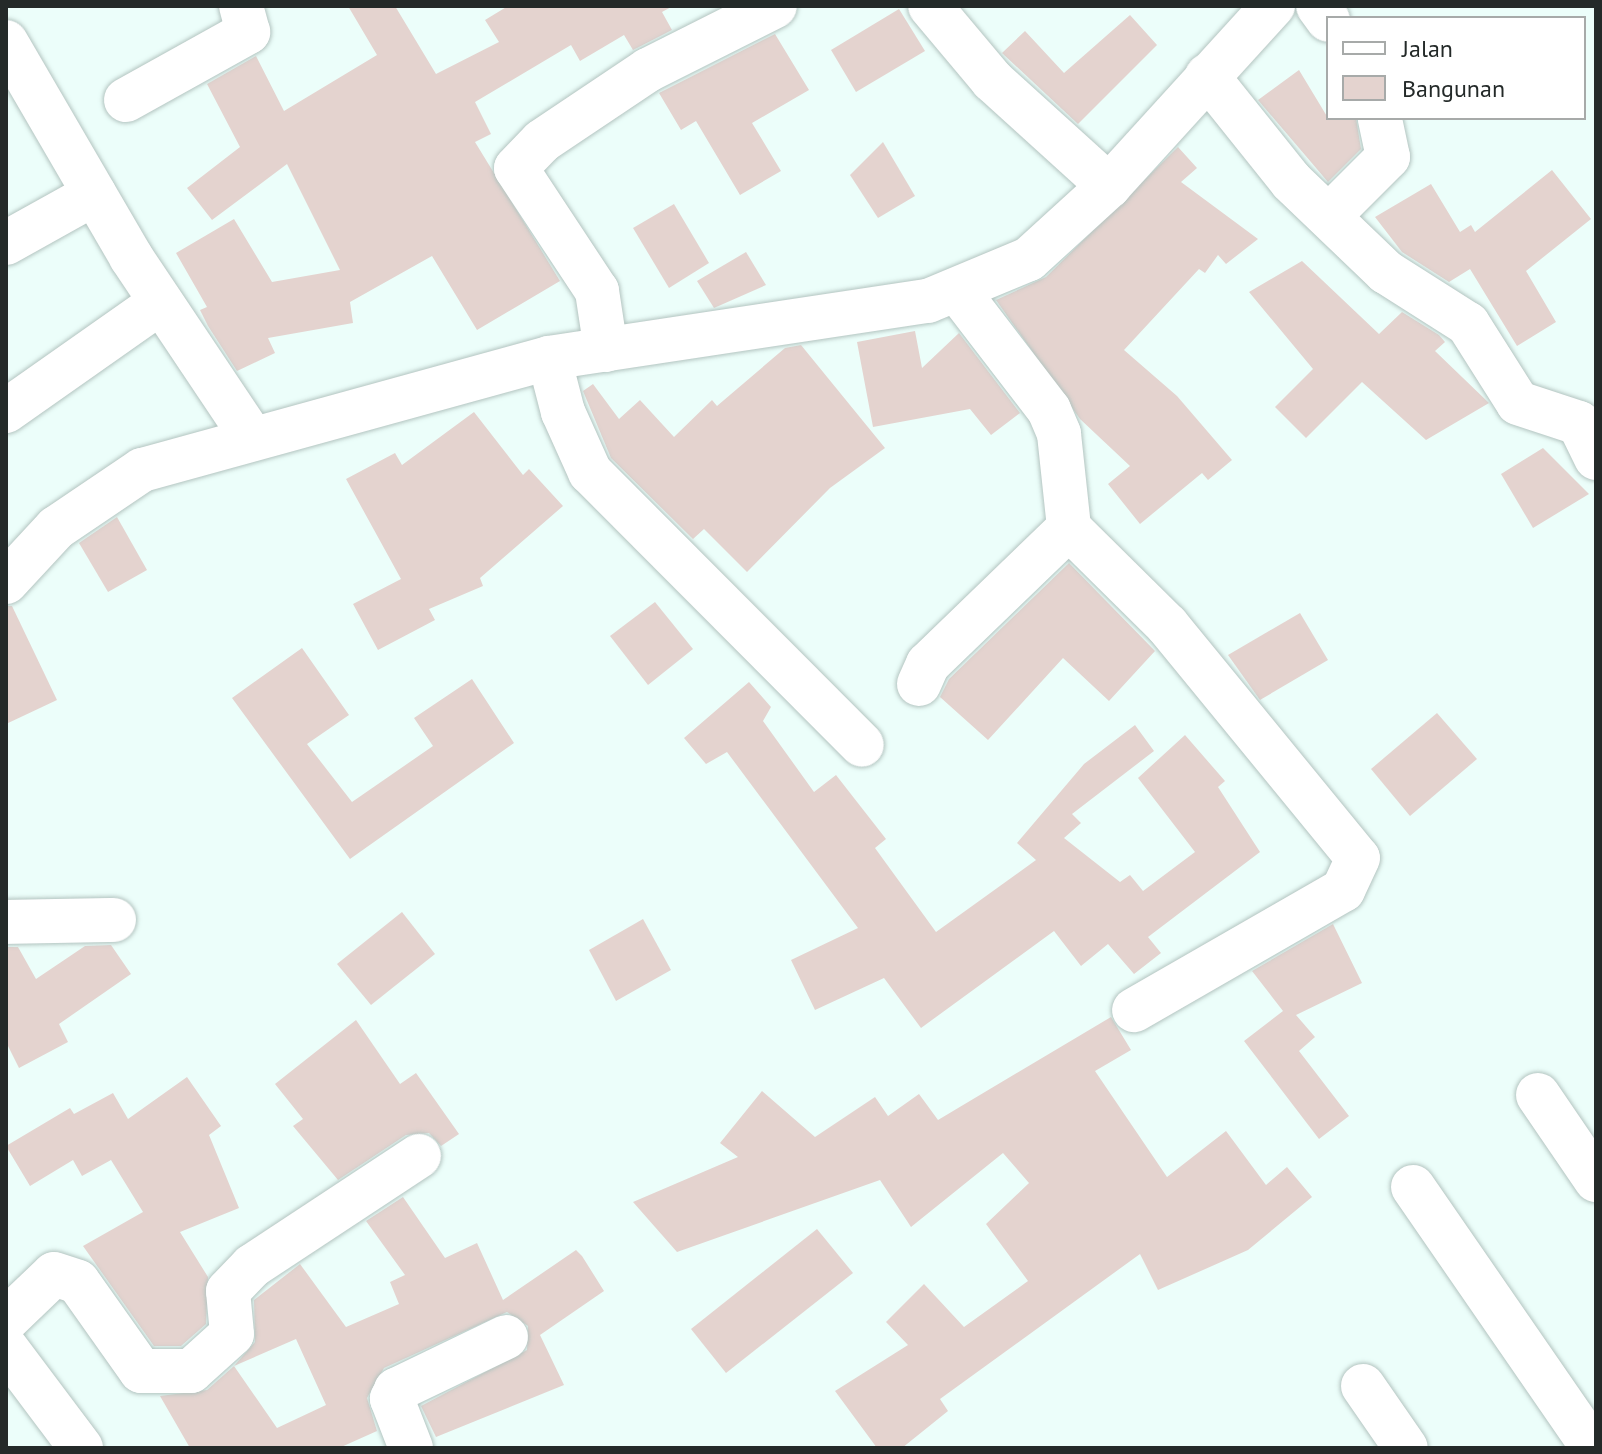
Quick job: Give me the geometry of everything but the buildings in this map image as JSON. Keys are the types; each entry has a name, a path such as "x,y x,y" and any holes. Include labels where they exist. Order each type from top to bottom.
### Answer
{"street":[{"path":"126,100 248,32 241,6"},
{"path":"606,350 592,281 516,168 542,141 648,70 775,6"},
{"path":"930,6 972,57 1109,186"},
{"path":"949,6 972,57"},
{"path":"6,582 56,528 142,470 549,358 887,309 957,290 1029,259 1109,186 1273,6"},
{"path":"10,60 161,302 252,438"},
{"path":"1207,76 1291,181 1330,215 1386,272 1468,324 1518,403 1579,423 1596,458"},
{"path":"1330,215 1388,157 1380,120"},
{"path":"6,243 94,194"},
{"path":"957,290 1049,410 1059,434 1069,528 1167,625 1358,858 1343,890 1134,1010"},
{"path":"6,411 161,302"},
{"path":"549,358 566,422 590,472 862,745"},
{"path":"919,684 928,664 1069,528"},
{"path":"6,922 114,920"},
{"path":"1538,1095 1596,1180"},
{"path":"6,1320 54,1274 78,1282 141,1371 191,1371 232,1334 228,1291 252,1266 419,1156"},
{"path":"1413,1187 1592,1446"},
{"path":"411,1448 392,1399 396,1390 506,1337"},
{"path":"6,1348 81,1448"},
{"path":"1363,1386 1406,1448"}]}
